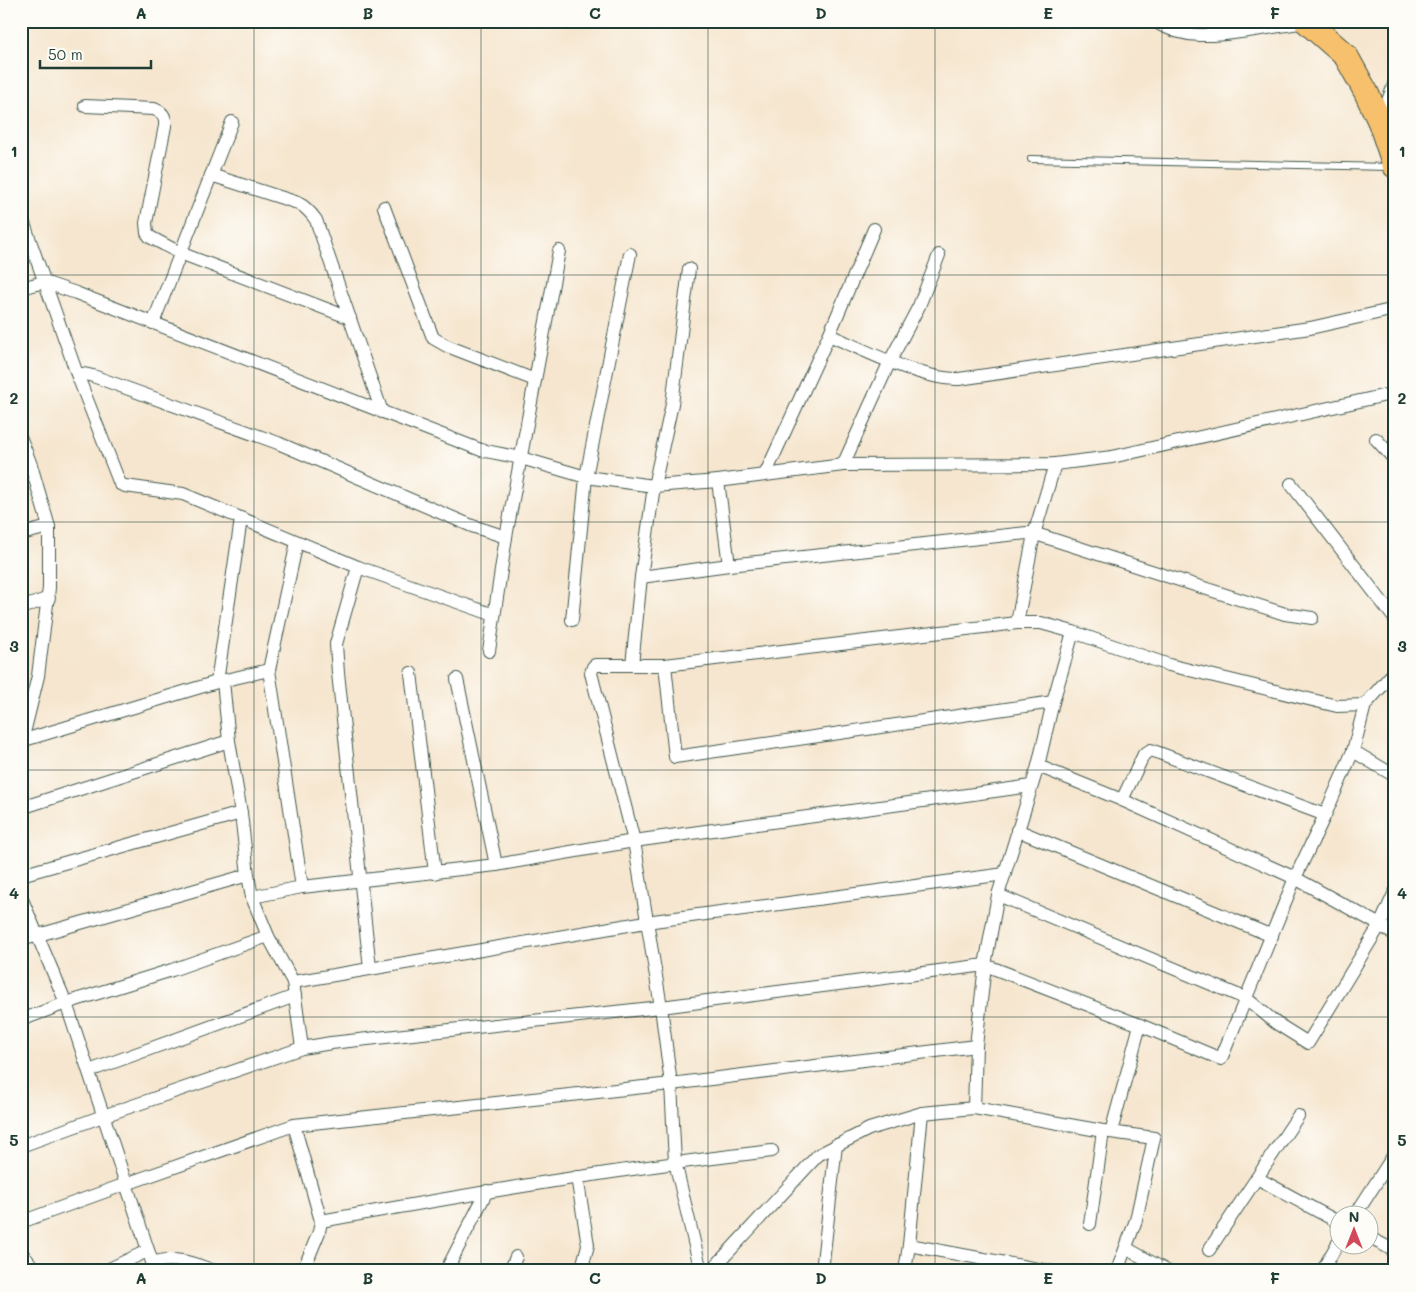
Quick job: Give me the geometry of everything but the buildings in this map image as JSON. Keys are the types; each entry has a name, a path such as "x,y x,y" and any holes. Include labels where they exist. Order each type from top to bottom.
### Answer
{"highway":[{"path":"1306,21 1346,56 1387,124 1395,167"}],"street":[{"path":"1154,21 1170,30 1197,36 1215,36 1306,21"},
{"path":"1387,124 1395,82"},
{"path":"85,106 154,109 164,116 165,126 146,229 150,237 180,253 350,318"},
{"path":"153,323 232,122"},
{"path":"211,175 298,203 311,213 316,220 382,412"},
{"path":"384,207 433,338 447,346 535,380"},
{"path":"21,216 77,374 120,484 183,494 358,567 494,615"},
{"path":"765,475 829,335 874,229"},
{"path":"489,651 506,537 559,251"},
{"path":"572,620 586,477 630,254"},
{"path":"844,465 890,361 919,306 939,255"},
{"path":"632,665 641,577 654,486 672,404 689,269"},
{"path":"21,288 44,282 481,450 522,458 586,477 654,486 718,481 844,465 1055,464 1112,457 1395,393"},
{"path":"829,335 890,361 940,378 959,379 1310,328 1395,309"},
{"path":"77,374 93,376 278,443 472,526 506,537"},
{"path":"21,439 31,465 49,527 49,598 38,676 22,741"},
{"path":"1376,439 1395,460"},
{"path":"1017,623 1034,534 1055,464"},
{"path":"718,481 729,565"},
{"path":"1291,484 1395,619"},
{"path":"241,519 220,682 252,897 268,936 293,982 302,1048"},
{"path":"21,534 49,527"},
{"path":"641,577 729,565 1021,533 1034,534 1285,614 1312,618"},
{"path":"297,542 269,670 302,888"},
{"path":"358,567 336,644 370,968"},
{"path":"21,608 49,598"},
{"path":"701,1271 675,1162 671,1084 661,1007 634,841 592,674 593,667 599,664 665,665 1017,623 1041,623 1169,665 1337,706 1365,705"},
{"path":"974,1108 976,1046 985,965 998,895 1038,766 1053,702 1073,632"},
{"path":"665,665 675,757 1053,702"},
{"path":"22,741 220,682 269,670"},
{"path":"21,1146 302,1048 331,1043 661,1007 985,965 1140,1025 1221,1059 1295,878 1353,751 1365,705 1395,671"},
{"path":"411,673 435,873"},
{"path":"457,679 496,865"},
{"path":"21,808 229,740"},
{"path":"1122,800 1144,754 1151,750 1325,814"},
{"path":"1353,751 1395,776"},
{"path":"1038,766 1122,800 1295,878 1395,935"},
{"path":"252,897 302,888 496,865 634,841 1031,786"},
{"path":"21,875 241,813"},
{"path":"1017,830 1272,936"},
{"path":"293,982 646,922 1004,874"},
{"path":"21,940 248,876"},
{"path":"998,895 1247,999 1276,1023 1308,1043 1380,925 1395,892"},
{"path":"21,897 66,1004 151,1262"},
{"path":"21,1020 268,936"},
{"path":"89,1071 295,996"},
{"path":"1090,1224 1107,1132 1140,1025"},
{"path":"21,1222 294,1125 671,1084 976,1046"},
{"path":"711,1271 818,1155 869,1129 922,1113 974,1108 1107,1132 1154,1138 1136,1220 1117,1271"},
{"path":"904,1271 909,1246 922,1113"},
{"path":"1208,1250 1298,1116"},
{"path":"294,1125 321,1221 319,1232 303,1271"},
{"path":"822,1271 836,1145"},
{"path":"321,1221 486,1191 675,1162 772,1151"},
{"path":"1362,1204 1395,1153"},
{"path":"577,1177 588,1245 585,1269"},
{"path":"1256,1178 1328,1217"},
{"path":"446,1271 486,1191"},
{"path":"1378,1243 1395,1251"},
{"path":"909,1246 1050,1271"},
{"path":"1126,1248 1167,1271"},
{"path":"21,1252 36,1271"},
{"path":"1322,1271 1332,1254"},
{"path":"510,1271 516,1257"},
{"path":"105,1271 170,1259 181,1260 215,1271"}],"lane":[{"path":"1031,159 1395,167"}]}
